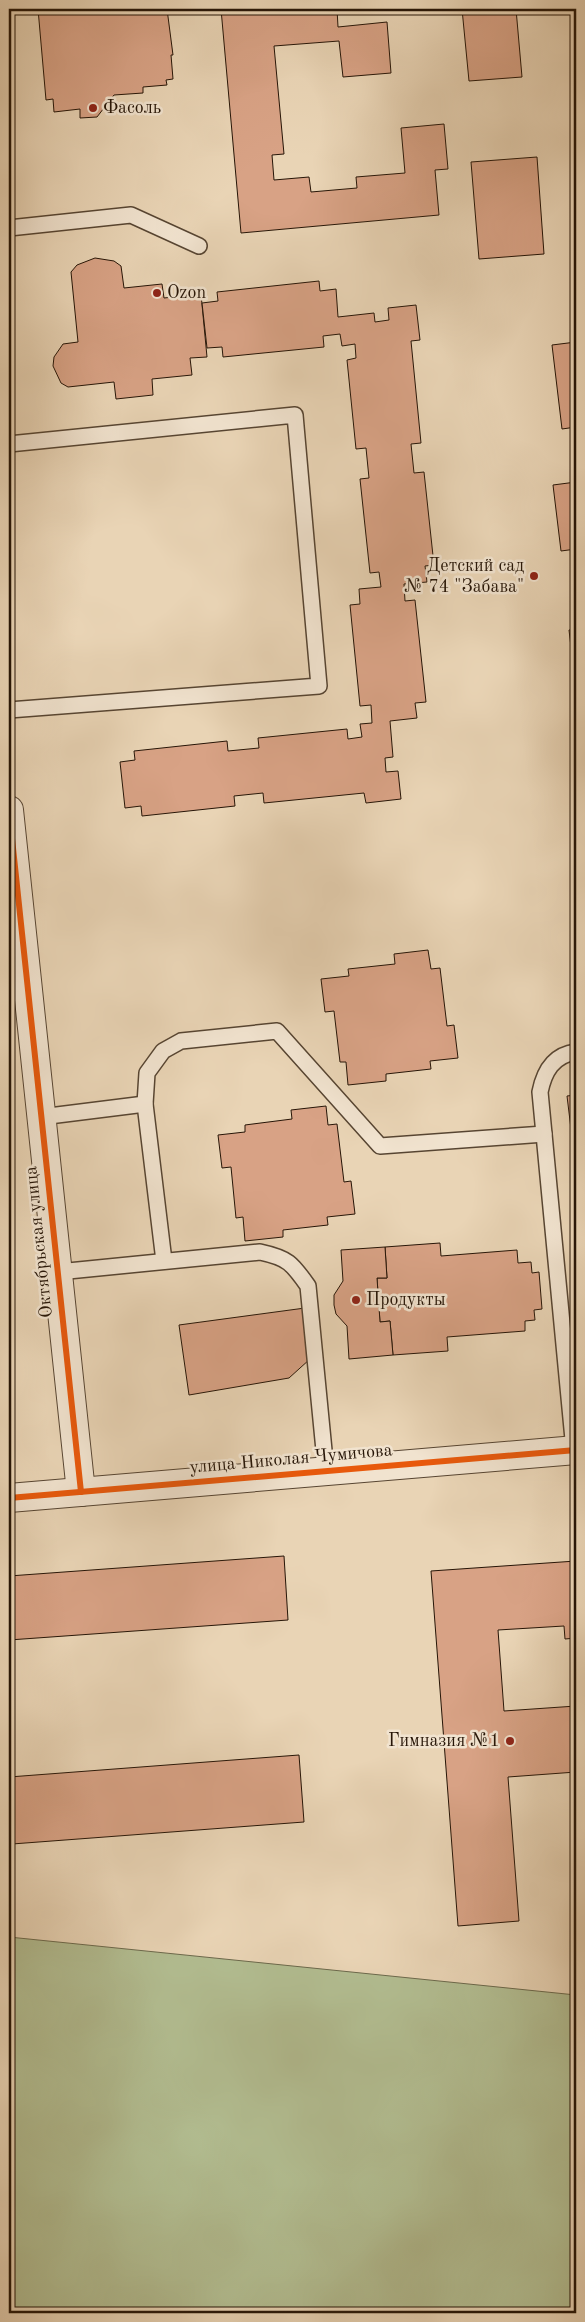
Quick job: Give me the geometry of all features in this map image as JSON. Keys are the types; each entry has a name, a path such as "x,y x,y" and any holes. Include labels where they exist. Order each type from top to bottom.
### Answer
{"street":[{"name":"Октябрьская улица","path":"9,810 81,1492"},
{"name":"улица Николая Чумичова","path":"9,1498 575,1450"}],"lane":[{"path":"9,228 131,215 199,246"},
{"path":"9,444 295,415 319,686 9,710"},
{"path":"164,1261 145,1104 147,1073 163,1051 181,1040 277,1031 380,1146 544,1134"},
{"path":"575,1450 540,1092 544,1074 554,1060 576,1052"},
{"path":"41,1117 145,1104"},
{"path":"58,1272 260,1252 280,1256 295,1267 308,1286 326,1471"}],"green space":[{"path":"9,1937 576,1995 576,2313 9,2313"}],"building":[{"path":"38,9 167,9 173,55 171,55 173,79 166,80 167,85 143,87 143,93 114,95 97,117 80,118 80,109 54,112 53,99 46,100"},
{"path":"221,9 337,9 338,27 387,22 391,73 343,77 339,41 274,46 284,154 272,155 274,180 309,177 311,192 357,188 356,177 405,173 401,128 444,124 448,169 435,170 439,215 241,233"},
{"path":"462,9 516,9 522,77 469,81"},
{"path":"537,157 544,254 479,259 471,162"},
{"path":"95,258 114,261 121,266 124,288 162,284 164,298 201,294 207,357 190,358 192,375 152,379 153,395 116,399 114,382 68,387 61,383 53,366 54,357 63,344 78,342 71,272 77,265"},
{"path":"319,281 320,291 336,289 338,317 374,313 375,322 389,320 388,308 416,305 420,340 411,341 421,443 411,444 414,473 424,472 434,565 425,566 427,582 404,584 405,601 415,600 426,702 415,703 417,718 390,721 393,757 385,758 386,772 398,771 401,799 366,803 364,793 264,803 263,793 234,796 235,806 142,816 141,806 125,808 120,762 135,760 134,751 227,741 228,751 259,748 258,738 347,729 348,739 362,737 360,724 372,723 371,705 360,706 350,605 360,604 359,589 381,587 379,572 370,573 360,479 369,478 366,448 356,449 347,360 356,358 355,344 342,346 340,334 323,336 324,347 223,357 222,347 207,348 202,303 218,301 217,292"},
{"path":"576,342 576,427 562,429 552,345"},
{"path":"576,482 576,549 561,551 553,485"},
{"path":"576,629 576,690 569,630"},
{"path":"428,950 431,969 440,968 447,1026 454,1025 458,1058 430,1061 431,1069 386,1074 386,1081 348,1085 346,1062 340,1062 334,1011 325,1012 321,979 349,976 348,969 395,964 394,954"},
{"path":"576,1095 576,1129 571,1129 567,1096"},
{"path":"326,1106 328,1125 337,1124 344,1182 351,1181 355,1214 327,1217 328,1225 283,1230 283,1237 245,1241 243,1217 236,1218 231,1167 222,1168 218,1135 245,1132 245,1125 292,1119 291,1110"},
{"path":"440,1243 441,1256 517,1250 518,1263 531,1262 532,1273 539,1272 542,1309 534,1310 535,1320 525,1321 525,1331 447,1337 448,1351 393,1355 390,1321 380,1322 377,1278 387,1278 385,1247"},
{"name":"Продукты","path":"385,1247 387,1278 377,1278 380,1322 390,1321 393,1355 349,1359 347,1326 336,1314 334,1305 334,1295 343,1281 341,1250"},
{"path":"305,1308 310,1359 289,1378 189,1395 179,1325"},
{"path":"284,1556 288,1620 9,1640 9,1576"},
{"name":"Гимназия №1","path":"576,1561 576,1638 565,1639 564,1626 498,1630 504,1711 576,1706 576,1772 508,1777 519,1921 458,1926 431,1571"},
{"path":"299,1755 304,1822 12,1844 9,1777"}],"cycle path":[{"path":"9,810 81,1492"},
{"path":"9,1498 576,1450"}],"place":[{"name":"Фасоль","path":"93,108"},
{"name":"Ozon","path":"157,293"},
{"name":"Детский сад № 74 \"Забава\"","path":"534,576"},
{"name":"Продукты","path":"356,1300"},
{"name":"Гимназия №1","path":"510,1741"}]}
